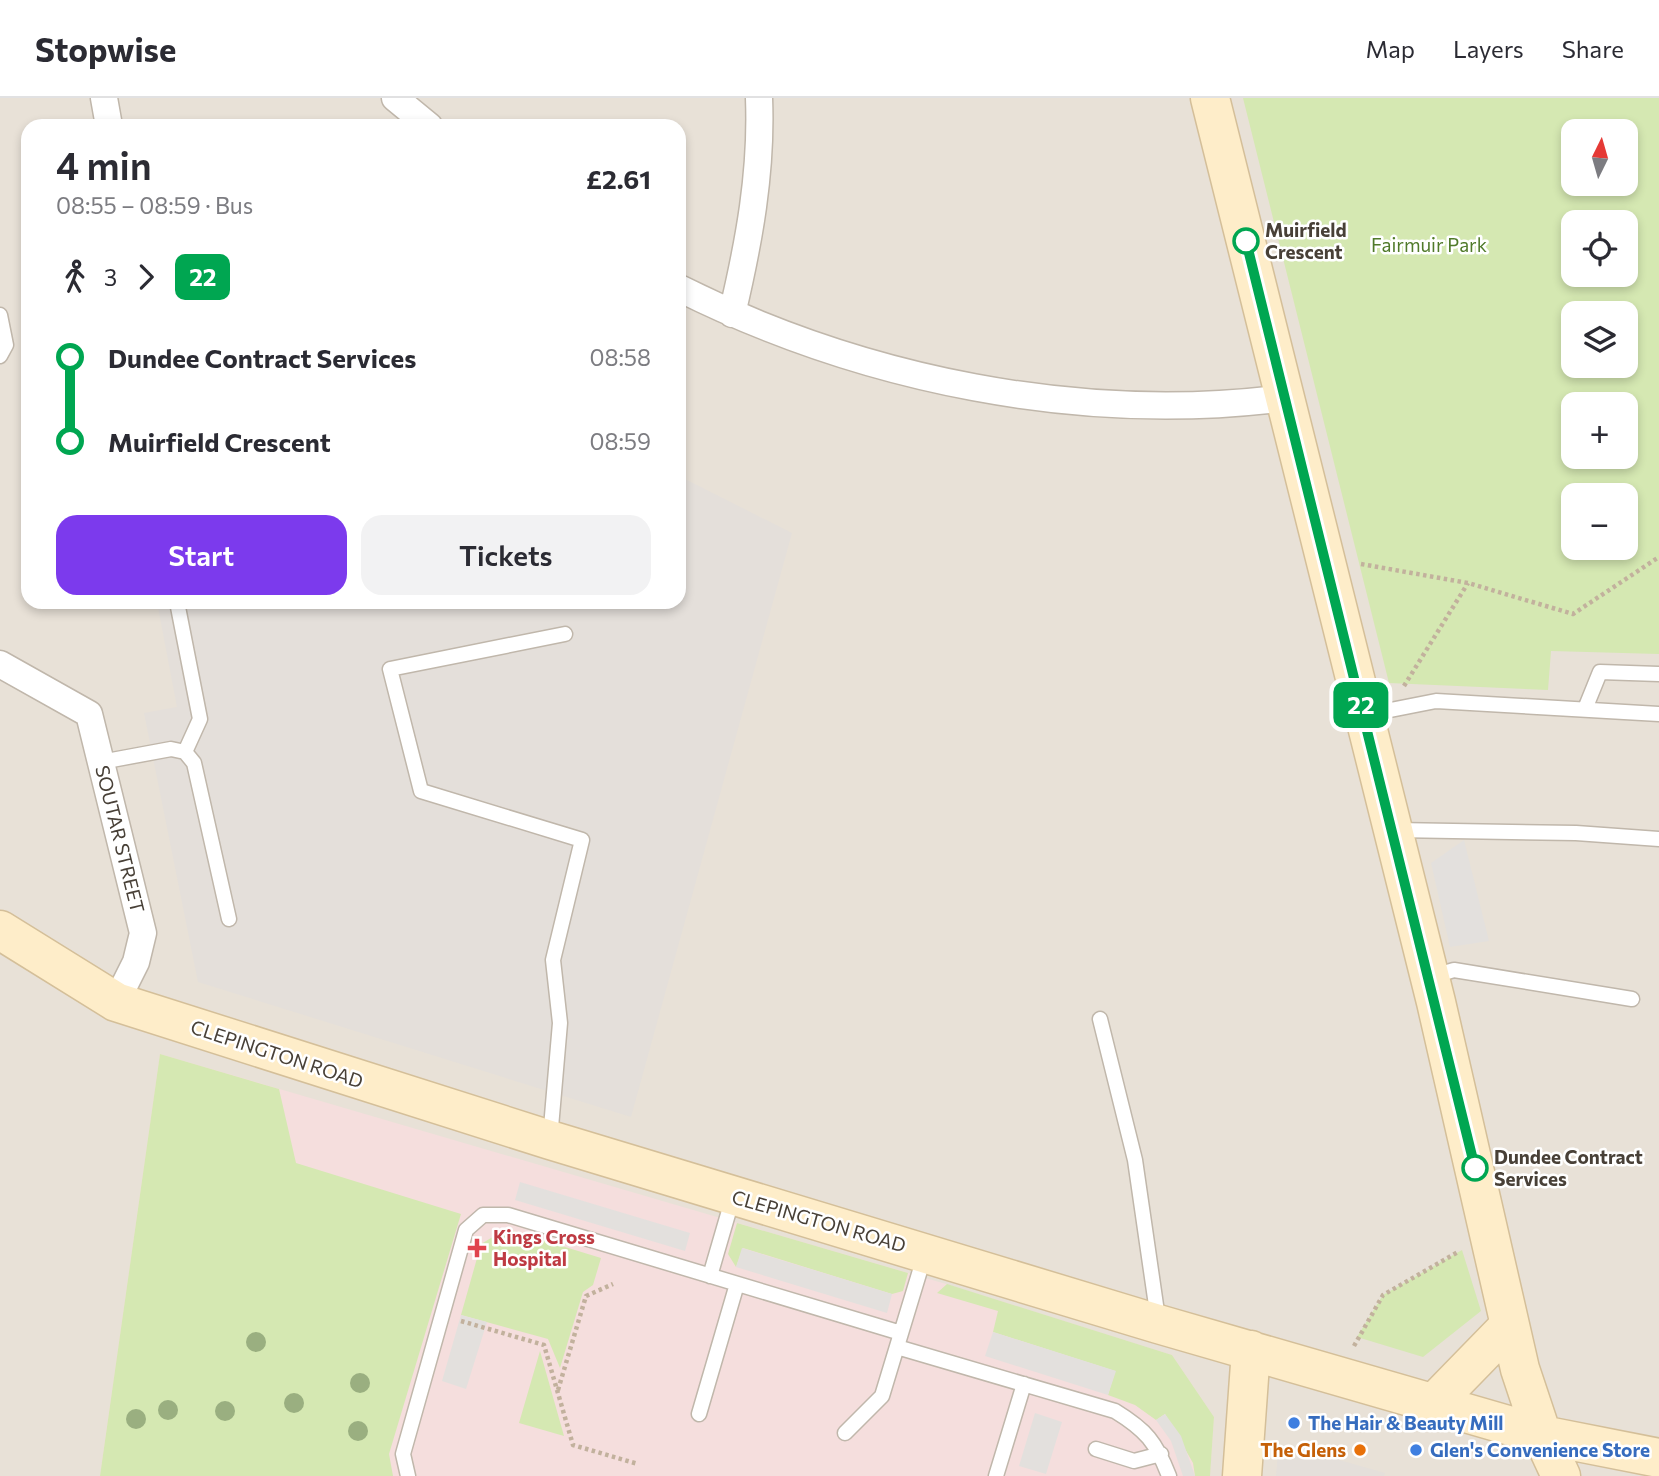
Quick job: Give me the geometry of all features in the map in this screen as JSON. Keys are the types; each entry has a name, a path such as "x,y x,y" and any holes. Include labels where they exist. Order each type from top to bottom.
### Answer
{"street":[{"path":"104,98 108,119"},
{"path":"395,98 420,119"},
{"path":"732,314 752,229 761,142 759,98"},
{"path":"1210,98 1430,977 1509,1326 1542,1435 1561,1476"},
{"path":"686,291 732,314 865,362 995,391 1114,404 1225,405 1285,398"},
{"name":"SOUTAR STREET","path":"0,664 89,714 143,933 136,962 116,1002"},
{"name":"CLEPINGTON ROAD","path":"0,930 116,1002 550,1140 1158,1324 1542,1435 1649,1463"},
{"path":"1434,1403 1509,1326"},
{"path":"1242,1476 1251,1350"}],"lane":[{"path":"0,315 6,345 0,356"},
{"path":"178,609 200,719 185,752"},
{"path":"550,1140 560,1023 553,960 582,840 421,790 390,669 565,634"},
{"path":"1585,709 1600,672 1659,674"},
{"path":"1364,715 1436,701 1659,714"},
{"path":"101,762 171,749 185,752 194,763 229,919"},
{"path":"1393,830 1550,832 1659,839"},
{"path":"1430,977 1454,971 1632,999"},
{"path":"1100,1019 1135,1160 1158,1324"},
{"path":"710,1276 733,1196"},
{"path":"408,1476 403,1454 466,1230 483,1214 508,1215 737,1284 1024,1384 1115,1411 1143,1428 1161,1454 1169,1476"},
{"path":"845,1433 882,1396 925,1253"},
{"path":"699,1414 737,1284"},
{"path":"996,1476 1024,1384"},
{"path":"1096,1449 1133,1461 1161,1454"}],"path":[{"path":"1325,558 1468,583 1573,614 1659,557"},
{"path":"1364,715 1399,694 1468,583"},
{"path":"1344,1377 1357,1336 1383,1295 1462,1250 1490,1239"},
{"path":"558,1391 586,1296 613,1284"},
{"path":"442,1316 544,1345 573,1445 638,1464"}],"shaded area":[{"path":"0,98 1659,98 1659,1476 0,1476"},
{"path":"686,480 792,533 631,1117 198,982 144,713 177,707 158,609 686,609"},
{"path":"1464,840 1489,941 1450,947 1431,863"},
{"name":"Kings Cross Hospital","path":"160,1054 946,1284 1172,1355 1214,1417 1210,1476 100,1476"},
{"path":"520,1182 690,1233 685,1251 515,1200"},
{"path":"742,1248 892,1294 887,1313 736,1267"},
{"path":"461,1315 487,1322 466,1389 442,1381"},
{"path":"993,1332 1116,1371 1108,1395 985,1356"},
{"path":"1035,1413 1062,1422 1046,1474 1019,1466"},
{"path":"1165,1414 1181,1436 1195,1476 1183,1476 1171,1441 1156,1420"},
{"path":"1304,1450 1385,1473 1384,1476 1276,1476 1278,1453 1301,1458"}],"green space":[{"name":"Fairmuir Park","path":"1243,98 1659,98 1659,654 1551,651 1548,690 1389,683"},
{"path":"160,1054 279,1089 296,1163 461,1214 389,1454 393,1476 100,1476"},
{"path":"737,1223 908,1273 903,1291 892,1294 743,1248 736,1267 728,1254"},
{"path":"506,1229 601,1258 593,1285 583,1292 560,1368 548,1339 461,1315 481,1244"},
{"path":"1462,1250 1481,1311 1423,1357 1357,1337 1383,1295"},
{"path":"947,1284 1172,1355 1214,1417 1210,1476 1195,1476 1193,1463 1165,1414 1156,1420 1135,1405 1108,1395 1115,1371 993,1332 998,1311 937,1293"},
{"path":"540,1351 564,1436 519,1423"}],"bus line":[{"name":"22","path":"1246,241 1430,977 1475,1168"}],"place":[{"name":"Muirfield Crescent","path":"1246,241"},
{"name":"Dundee Contract Services","path":"1475,1168"},
{"name":"Kings Cross Hospital","path":"477,1248"},
{"name":"The Hair & Beauty Mill","path":"1294,1423"},
{"name":"The Glens","path":"1360,1450"},
{"name":"Glen's Convenience Store","path":"1416,1450"}]}
